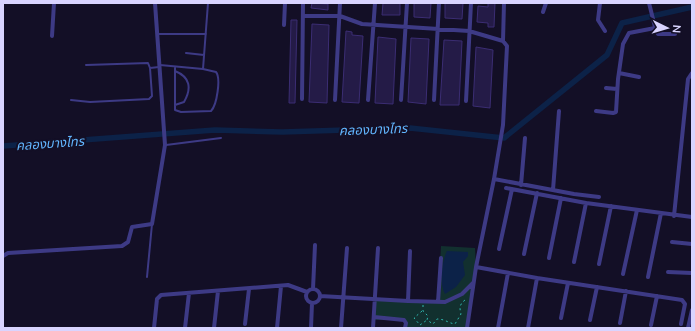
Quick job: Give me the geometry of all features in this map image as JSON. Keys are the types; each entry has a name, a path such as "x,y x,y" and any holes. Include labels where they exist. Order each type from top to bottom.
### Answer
{"street":[{"path":"52,36 54,3"},
{"path":"3,256 8,253 122,246 128,242 131,230 135,226 151,225 164,145 155,3"},
{"path":"284,24 285,3"},
{"path":"302,99 304,3"},
{"path":"335,100 340,3"},
{"path":"368,100 375,3"},
{"path":"401,100 407,3"},
{"path":"434,100 439,3"},
{"path":"466,101 470,3"},
{"path":"502,41 504,3"},
{"path":"543,12 546,3"},
{"path":"600,3 598,20 605,31"},
{"path":"649,3 658,34 675,34"},
{"path":"303,16 340,16 352,22 373,25 469,31 502,41 507,46 508,55 503,125 494,179 473,283 467,328"},
{"path":"596,111 616,112 623,44 629,33 655,27"},
{"path":"619,73 639,77"},
{"path":"674,216 688,79 692,73"},
{"path":"606,88 618,89"},
{"path":"553,190 558,111"},
{"path":"521,184 525,138"},
{"path":"494,179 599,197"},
{"path":"506,188 661,214 692,217"},
{"path":"499,249 512,189"},
{"path":"524,254 537,193"},
{"path":"549,258 561,198"},
{"path":"574,262 586,202"},
{"path":"599,264 612,206"},
{"path":"623,274 637,210"},
{"path":"648,277 661,214"},
{"path":"672,242 692,244"},
{"path":"313,289 315,245"},
{"path":"342,328 347,248"},
{"path":"373,328 378,248"},
{"path":"408,301 410,250"},
{"path":"438,302 441,258"},
{"path":"476,267 685,301 681,324"},
{"path":"668,272 692,273"},
{"path":"498,328 508,273"},
{"path":"528,328 537,278"},
{"path":"320,296 438,302 450,300 462,294 473,283"},
{"path":"561,318 568,283"},
{"path":"154,328 159,296 161,295 281,286 295,287 307,292 313,289"},
{"path":"277,328 281,286"},
{"path":"590,320 597,287"},
{"path":"245,324 249,289"},
{"path":"313,289 318,291 320,296"},
{"path":"214,328 218,291"},
{"path":"620,323 626,291"},
{"path":"185,328 189,292"},
{"path":"307,292 307,299 312,303"},
{"path":"312,303 316,302 320,296"},
{"path":"651,325 657,296"},
{"path":"311,328 312,303"},
{"path":"688,328 692,310"},
{"path":"374,317 404,320 406,323 405,328"}],"lane":[{"path":"203,69 208,3"},
{"path":"157,34 206,34"},
{"path":"186,54 204,55"},
{"path":"71,100 90,102 149,99 152,96 150,68 148,63 86,65"},
{"path":"150,68 159,66 175,67 203,69 218,74 215,105 213,110 208,112 181,112 175,110 175,67"},
{"path":"174,105 184,102 189,91 188,81 185,76 175,71"},
{"path":"164,145 221,138"},
{"path":"147,277 151,225"}],"path":[{"path":"423,302 423,311 428,316 428,320 433,324 437,319 444,319 449,323 455,324 461,314 461,303 465,300 470,301"},
{"path":"423,311 420,311 414,318 420,325 428,320"}],"green space":[{"path":"441,246 475,248 476,267 467,328 405,328 405,320 373,320 375,299 438,302"}],"water":[{"path":"447,251 468,252 468,256 463,262 465,275 456,287 445,294 442,284 442,272"}],"building":[{"path":"312,3 328,4 328,10 311,8"},
{"path":"383,3 400,3 400,15 382,15"},
{"path":"414,3 431,3 430,18 414,17"},
{"path":"445,3 463,3 462,19 445,18"},
{"path":"488,3 495,3 494,27 488,27 488,23 477,22 478,6 488,7"},
{"path":"291,20 297,20 295,103 289,103"},
{"path":"312,24 329,25 327,103 309,102"},
{"path":"346,31 352,32 352,35 363,36 359,103 342,102"},
{"path":"378,37 396,39 393,104 375,103"},
{"path":"411,38 429,39 426,104 408,102"},
{"path":"444,40 462,41 459,105 440,105"},
{"path":"476,47 493,50 490,108 473,106"}],"waterway":[{"name":"คลองบางไทร","path":"3,146 215,130 282,132 410,128 504,138 607,55 622,23 692,7"}]}
